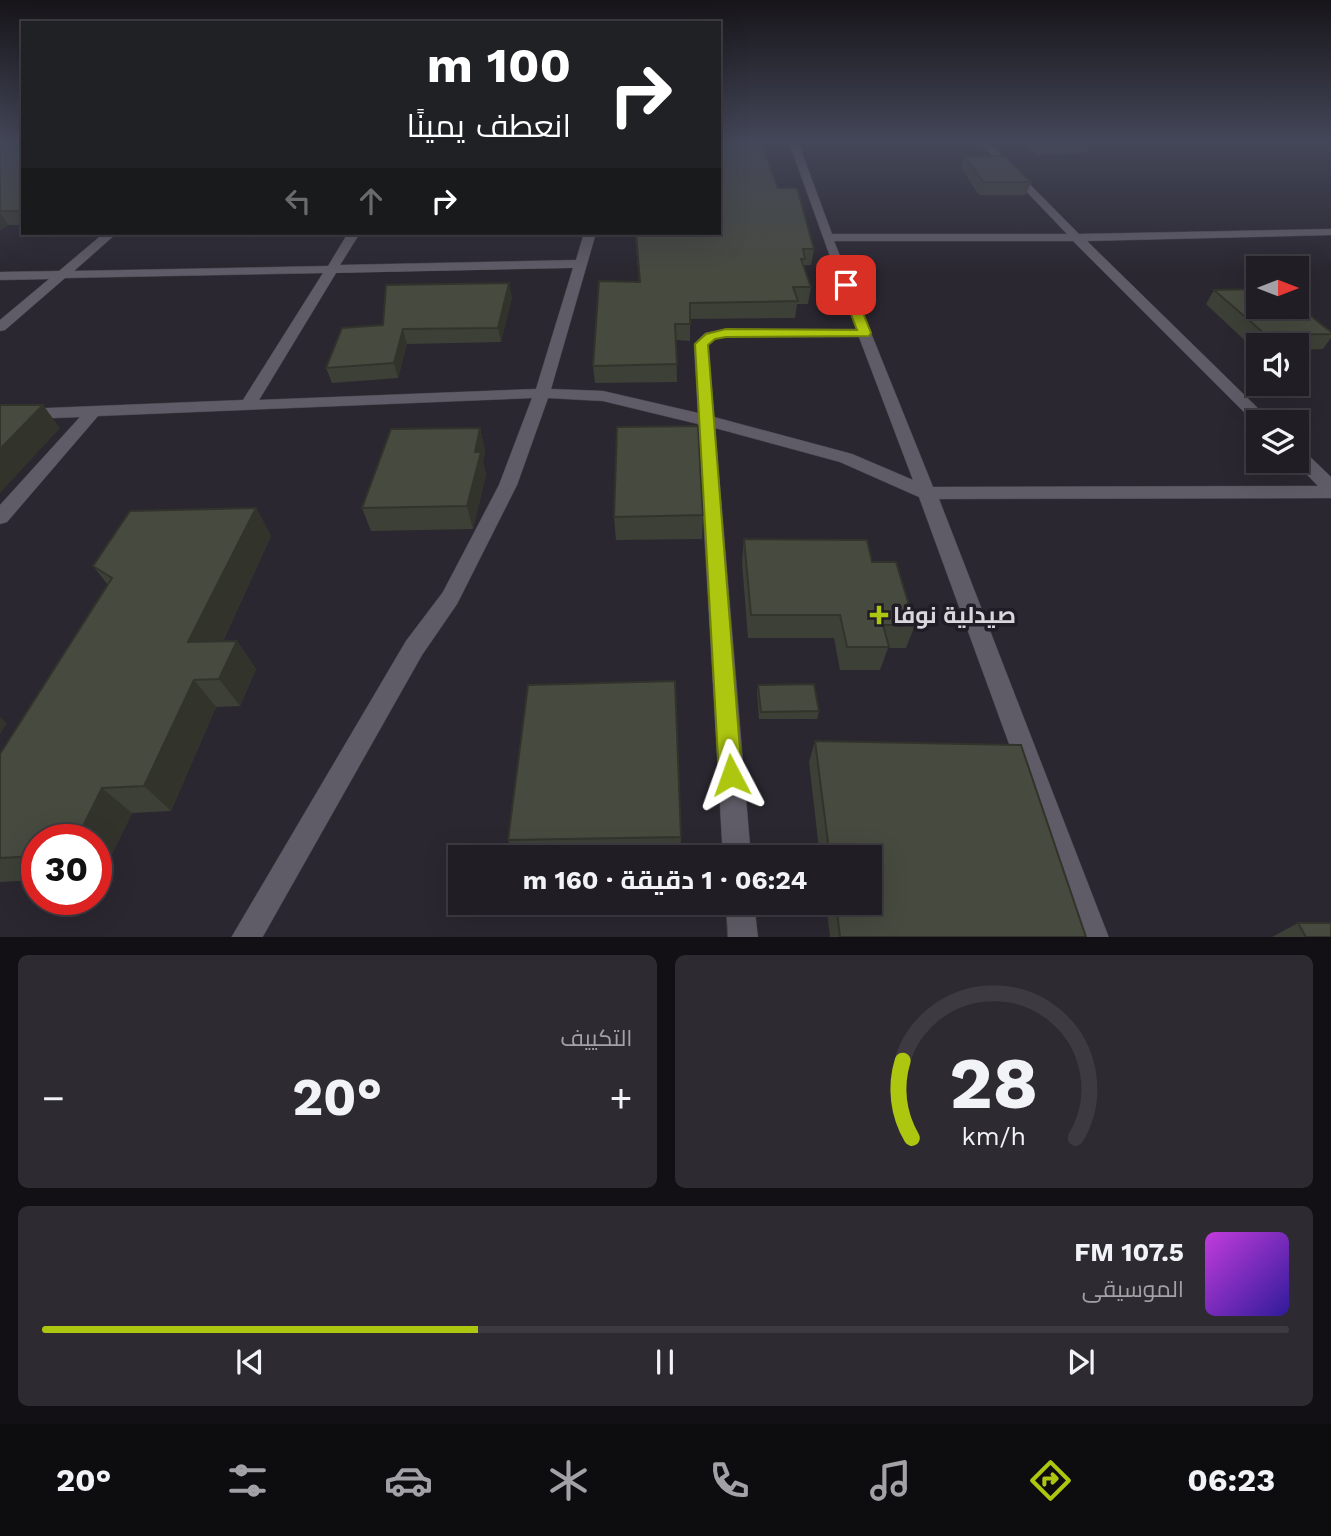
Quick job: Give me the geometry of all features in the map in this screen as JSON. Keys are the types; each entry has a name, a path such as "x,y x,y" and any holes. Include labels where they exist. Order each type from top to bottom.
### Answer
{"street":[{"path":"809,186 1095,937"},
{"path":"1026,186 1252,410"},
{"path":"827,237 1076,237 1331,232"},
{"path":"0,327 109,235"},
{"path":"249,403 353,235"},
{"path":"245,937 414,648 450,598 508,485 542,393 589,235"},
{"path":"0,275 582,264"},
{"path":"736,845 701,344 710,336 726,333 865,333"},
{"path":"0,415 542,393 604,396 705,419 846,458 927,493 1331,490"},
{"path":"0,517 93,412"},
{"path":"1309,467 1331,490"},
{"path":"741,915 743,937"}],"building":[{"path":"0,186 21,186 21,211 0,211"},
{"path":"721,186 797,188 814,249 803,249 805,259 801,259 811,287 793,287 798,301 690,303 690,324 675,324 677,364 593,366 599,281 640,282 636,235 721,235"},
{"path":"509,283 498,328 403,329 394,363 326,368 342,328 383,325 386,285"},
{"path":"1246,289 1246,318 1214,290"},
{"path":"1309,315 1331,334 1309,333 1264,333 1248,319 1309,319"},
{"path":"0,405 43,405 0,449"},
{"path":"698,426 703,515 614,517 617,427"},
{"path":"480,428 475,452 481,452 467,506 362,508 391,429"},
{"path":"256,508 188,642 237,641 219,679 194,680 144,786 102,788 84,824 21,824 21,857 0,858 0,754 112,578 93,566 130,511"},
{"path":"744,539 867,540 872,562 896,562 915,625 883,625 889,647 847,647 840,615 751,615"},
{"path":"675,681 681,837 508,840 528,685"},
{"path":"814,684 819,711 761,712 758,685"},
{"path":"815,741 1021,745 1086,937 840,937 837,915 882,915 882,845 828,845"},
{"path":"1298,923 1331,923 1331,937 1306,937"}],"place":[{"name":"صيدلية نوفا","path":"879,615"}],"route":[{"path":"731,775 701,344 710,336 726,333 865,333 846,285"}]}
